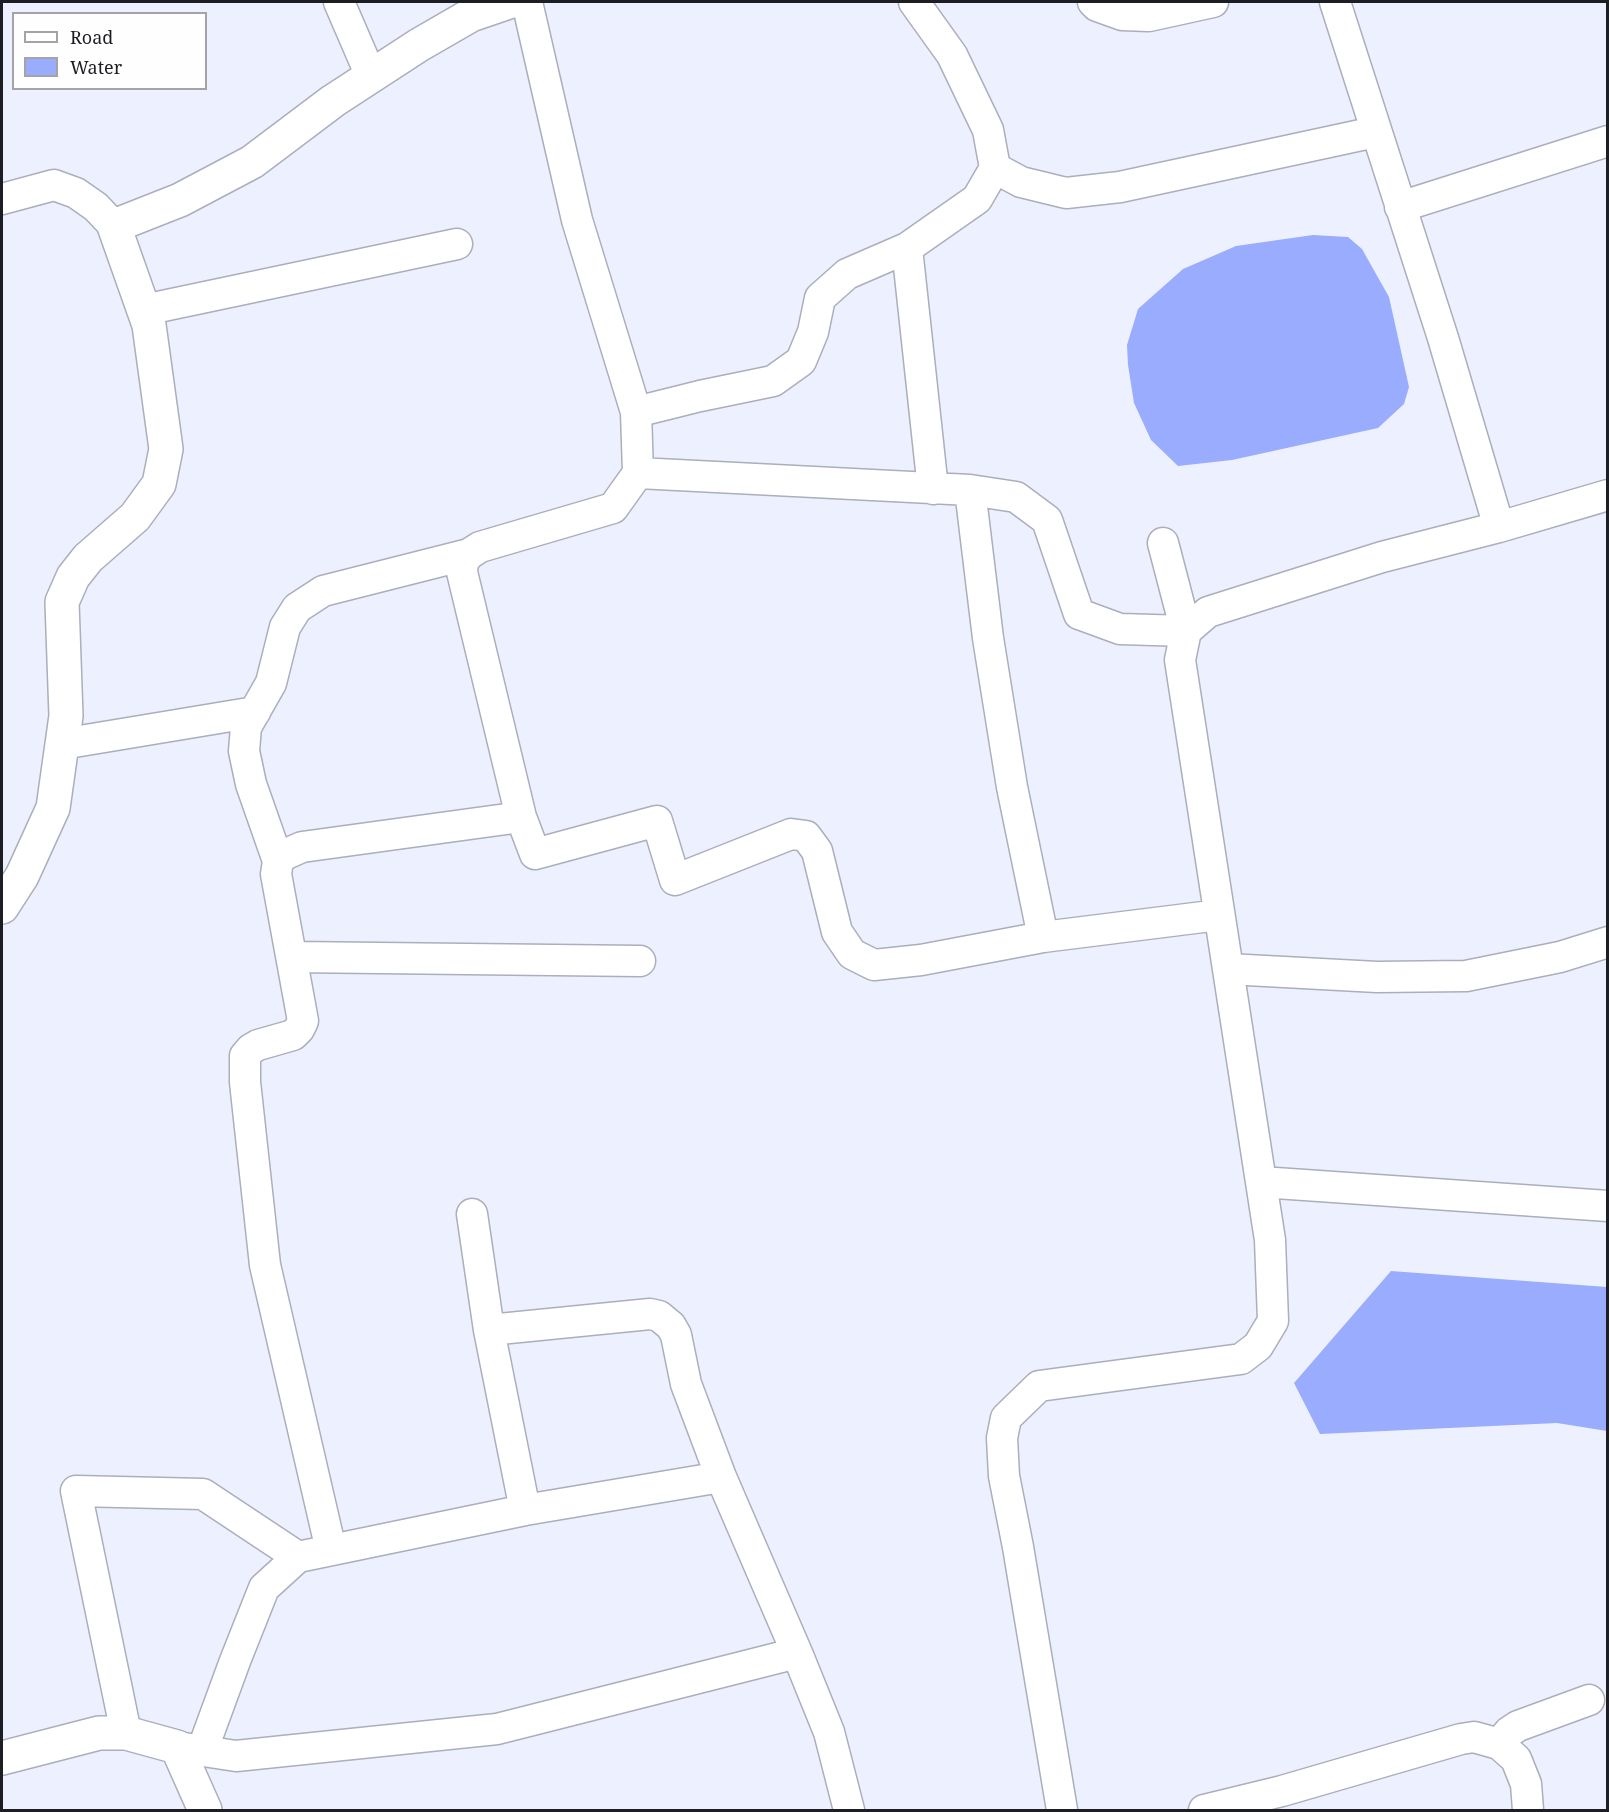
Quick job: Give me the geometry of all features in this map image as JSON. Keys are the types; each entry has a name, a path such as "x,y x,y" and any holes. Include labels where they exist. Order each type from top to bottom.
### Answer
{"street":[{"path":"339,2 371,76"},
{"path":"114,226 180,200 252,162 333,101 419,45 471,15 510,2"},
{"path":"331,1550 266,1265 245,1082 245,1056 251,1049 293,1035 303,1021 276,874 278,861 250,784 244,751 246,727 271,683 285,627 297,608 323,591 469,554 480,547 614,508 638,472 636,412 577,219 527,2"},
{"path":"636,412 773,381 801,361 813,332 820,298 848,274 907,248 977,199 995,168 988,130 952,55 914,2"},
{"path":"1093,2 1097,6 1122,15 1149,16 1212,2"},
{"path":"1335,2 1446,349 1499,527"},
{"path":"995,168 1021,182 1066,193 1120,187 1375,132"},
{"path":"1400,207 1608,141"},
{"path":"2,199 54,185 76,193 96,207 114,226 149,324 166,449 159,484 135,517 88,558 73,577 62,602 66,716 53,807 22,876 2,907"},
{"path":"144,310 457,244"},
{"path":"907,248 933,489"},
{"path":"638,472 969,490 1016,497 1047,520 1079,614 1120,629 1186,631 1208,612 1382,557 1499,527 1608,495"},
{"path":"969,490 988,638 1010,775 1043,937"},
{"path":"1062,1810 1004,1476 1002,1438 1006,1418 1039,1386 1240,1359 1258,1346 1273,1321 1270,1240 1180,660 1186,631 1163,543"},
{"path":"469,554 463,562 462,572 521,817 535,854 657,821 675,880 791,834 806,836 816,851 837,932 852,954 874,965 921,960 1043,937 1219,915"},
{"path":"62,744 255,712"},
{"path":"278,861 284,855 302,847 521,817"},
{"path":"1227,969 1377,977 1466,976 1560,957 1608,942"},
{"path":"292,957 640,962"},
{"path":"1261,1182 1608,1206"},
{"path":"472,1214 489,1330 525,1510"},
{"path":"489,1330 650,1314 666,1320 676,1335 686,1384 721,1477 829,1732 849,1810"},
{"path":"205,1810 190,1749 235,1661 264,1588 298,1557 525,1510 721,1477"},
{"path":"126,1733 76,1491 203,1494 298,1557"},
{"path":"2,1758 99,1733 126,1733 190,1749 236,1756 497,1728 797,1653"},
{"path":"1499,1744 1509,1732 1518,1726 1589,1700"},
{"path":"1204,1810 1282,1791 1474,1737 1499,1744 1508,1750 1521,1769 1526,1784 1528,1810"}],"water":[{"path":"1313,235 1348,237 1362,249 1389,297 1409,387 1404,404 1378,428 1232,460 1178,466 1151,440 1134,403 1127,345 1138,309 1183,269 1236,246"},
{"path":"1391,1271 1607,1287 1607,1431 1557,1423 1320,1434 1294,1383"}]}
